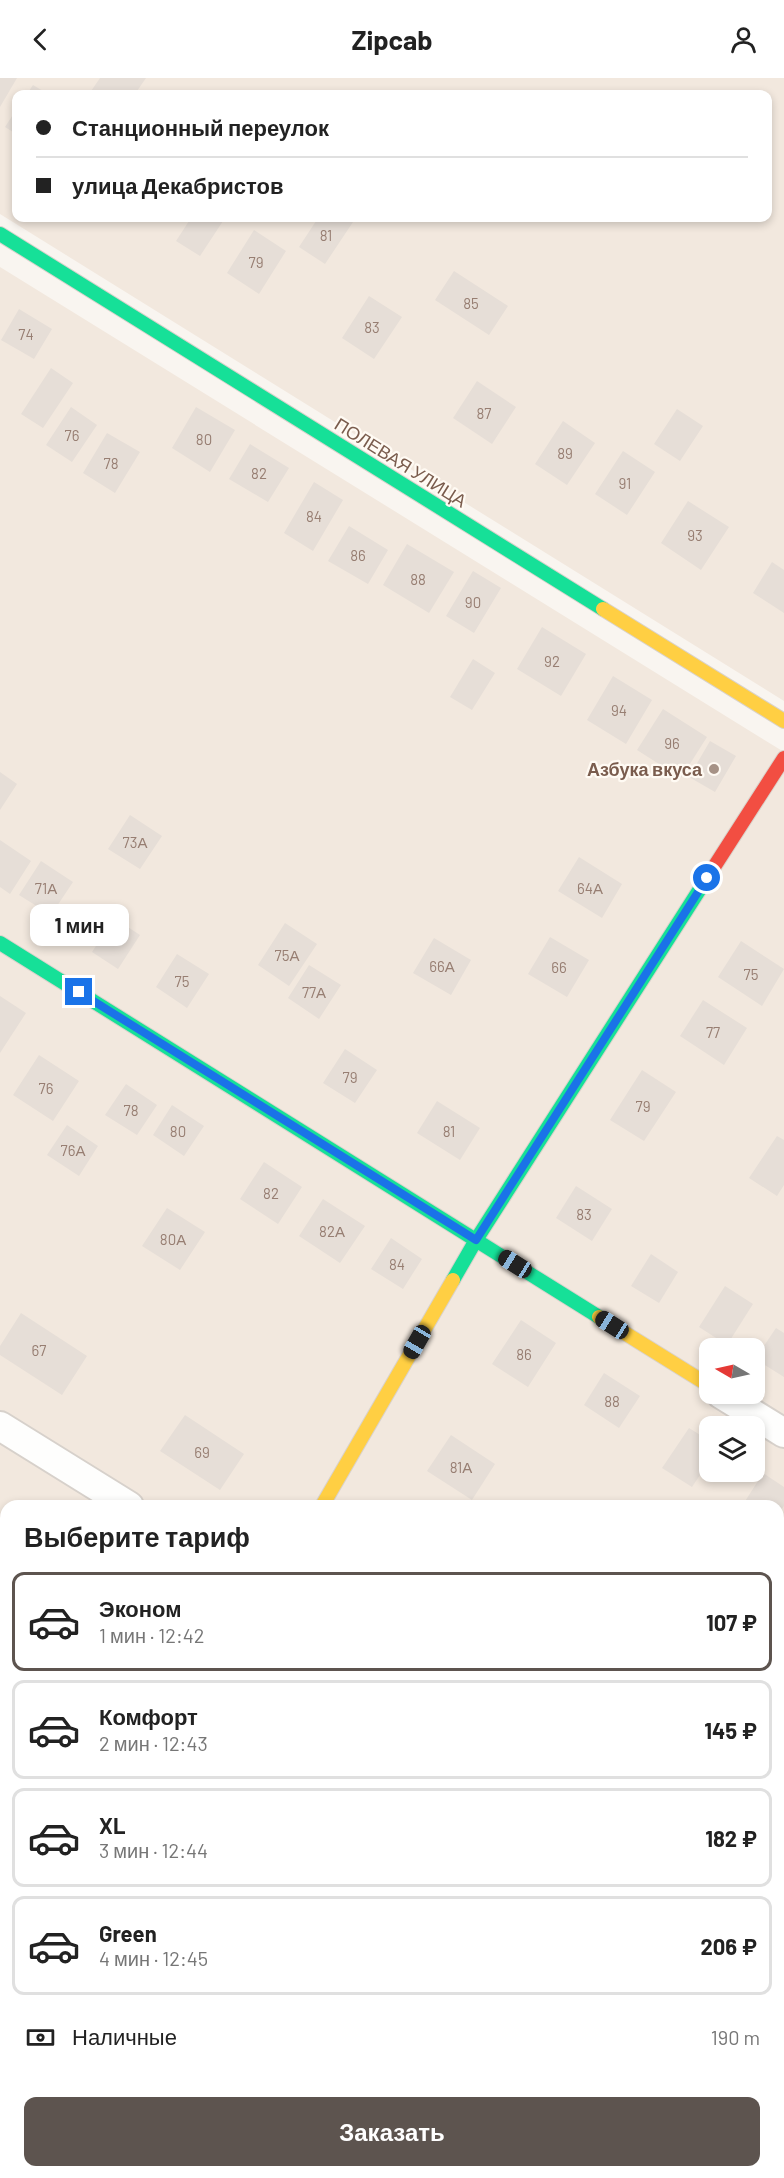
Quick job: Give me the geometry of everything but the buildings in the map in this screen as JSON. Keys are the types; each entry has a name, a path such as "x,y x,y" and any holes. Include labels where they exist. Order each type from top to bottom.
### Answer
{"street":[{"name":"ПОЛЕВАЯ УЛИЦА","path":"0,234 784,721"},
{"path":"325,1500 476,1240 784,758"},
{"path":"0,943 699,1379"},
{"path":"737,1404 784,1433"},
{"path":"0,1426 119,1500"}],"shaded area":[{"path":"0,78 784,78 784,701 13,222 772,222 772,90 12,90 12,221 0,214"},
{"path":"0,267 784,752 784,1500 0,1500"}],"traffic: fast":[{"path":"0,234 603,609"},
{"path":"453,1280 476,1240 714,867"},
{"path":"0,943 599,1317"}],"traffic: slow":[{"path":"603,609 784,721"},
{"path":"325,1500 453,1280"},
{"path":"599,1317 699,1379"}],"traffic: jam":[{"path":"714,867 784,758"}],"place":[{"name":"Азбука вкуса","path":"714,769"}],"route":[{"path":"79,992 476,1240 707,878"}]}
